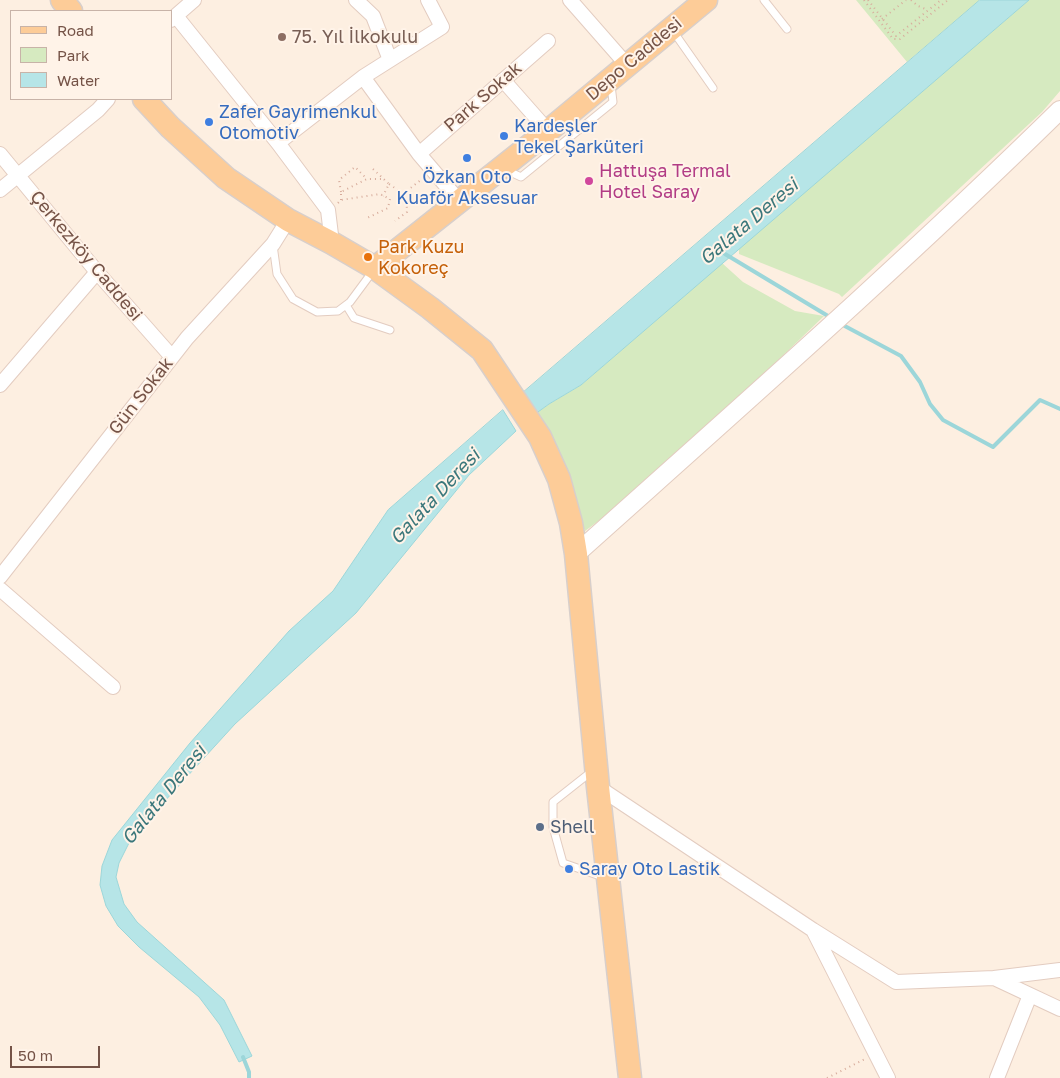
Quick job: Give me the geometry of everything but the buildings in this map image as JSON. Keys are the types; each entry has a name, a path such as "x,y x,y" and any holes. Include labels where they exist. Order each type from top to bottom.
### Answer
{"main road":[{"path":"62,0 70,10"},
{"name":"Depo Caddesi","path":"375,268 460,202 706,0"},
{"path":"145,100 170,127 226,178 288,220 375,268 430,308 482,350 540,437 559,479 571,523 576,554 607,878 630,1078"}],"street":[{"path":"194,0 174,18 278,143 328,210 332,243"},
{"path":"356,0 373,16 390,60"},
{"path":"278,143 363,77 442,27 428,0"},
{"path":"570,0 627,65"},
{"name":"Park Sokak","path":"419,154 548,41"},
{"path":"363,77 419,154 460,202"},
{"path":"504,80 548,130"},
{"path":"0,190 98,110 107,100"},
{"path":"576,554 852,307 1060,110"},
{"name":"Çerkezköy Caddesi","path":"0,154 96,272 172,357"},
{"name":"Gün Sokak","path":"0,577 187,338 273,244 288,220"},
{"path":"0,385 96,272"},
{"path":"0,589 113,686"},
{"path":"597,778 813,930 896,982 994,978 1060,970"},
{"path":"813,930 888,1078"},
{"path":"994,978 1060,1009"},
{"path":"997,1078 1030,995"}],"lane":[{"path":"764,0 787,29"},
{"path":"671,29 713,88"},
{"path":"501,168 520,177 613,102 610,79"},
{"path":"273,244 277,274 293,299 317,312 338,311 346,305 375,268"},
{"path":"346,305 354,318 390,330"},
{"path":"597,778 553,802 553,827 563,863 607,878"}],"path":[{"path":"864,0 893,39 900,39 948,0"},
{"path":"868,0 896,36 941,0"},
{"path":"882,19 906,0"},
{"path":"911,0 918,6 929,10"},
{"path":"341,200 339,180 355,167 367,179"},
{"path":"403,194 420,182 431,167"},
{"path":"373,169 403,194 407,204 407,212 395,221"},
{"path":"341,192 367,179 383,179"},
{"path":"383,196 389,184"},
{"path":"328,210 341,200 380,194 390,199 388,208 365,219"},
{"path":"827,1078 876,1054"}],"green space":[{"path":"856,0 980,0 907,62"},
{"path":"1029,0 1060,0 1060,91 1042,112 842,297 839,294 739,254 739,248"},
{"path":"722,263 743,282 795,311 824,316 657,477 585,531 554,457 531,417 581,385"}],"water":[{"path":"980,0 1029,0 581,385 531,417 518,397"},
{"path":"503,410 516,431 469,475 356,613 235,724 132,837 119,863 116,877 124,904 137,922 224,1000 252,1056 239,1062 220,1025 199,997 139,947 118,926 106,906 100,885 102,866 112,840 190,743 289,631 333,591 388,510"}],"waterway":[{"path":"725,254 833,319"},
{"path":"841,324 901,356 920,382 930,404 943,420 993,447 1040,400 1060,409"},
{"name":"Galata Deresi","path":"243,1057 249,1072 249,1078"}],"place":[{"name":"75. Yıl İlkokulu","path":"282,37"},
{"name":"Zafer Gayrimenkul Otomotiv","path":"209,122"},
{"name":"Kardeşler Tekel Şarküteri","path":"504,136"},
{"name":"Özkan Oto Kuaför Aksesuar","path":"467,158"},
{"name":"Hattuşa Termal Hotel Saray","path":"589,181"},
{"name":"Park Kuzu Kokoreç","path":"368,257"},
{"name":"Shell","path":"540,827"},
{"name":"Saray Oto Lastik","path":"569,869"}]}
